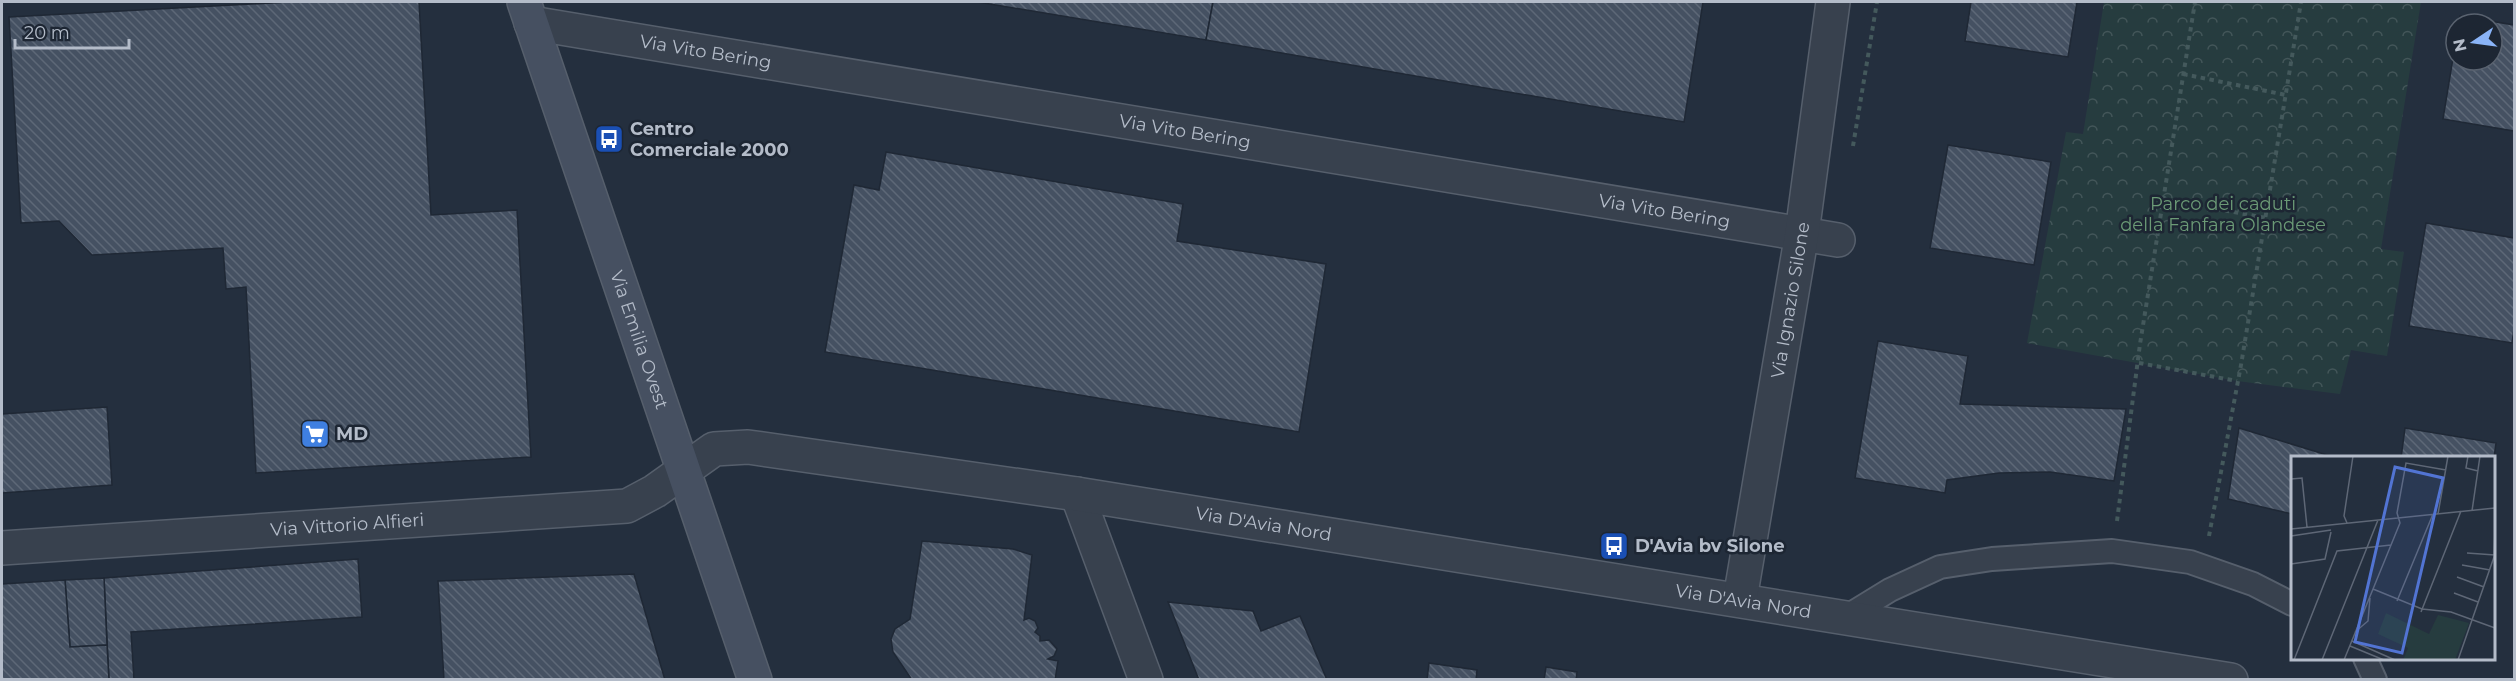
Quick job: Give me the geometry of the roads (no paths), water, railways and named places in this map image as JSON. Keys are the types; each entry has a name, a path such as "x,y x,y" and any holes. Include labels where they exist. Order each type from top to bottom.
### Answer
{"main road":[{"name":"Via Emilia Ovest","path":"528,12 755,680"}],"street":[{"name":"Via Ignazio Silone","path":"1740,599 1802,233 1833,2"},
{"name":"Via Vito Bering","path":"528,12 1838,240"},
{"name":"Via D'Avia Nord","path":"684,470 714,449 748,447 1077,494 1740,599 2230,680"},
{"name":"Via Vittorio Alfieri","path":"2,548 627,506 655,491 684,470"},
{"path":"1077,494 1146,680"}],"lane":[{"path":"1846,617 1890,590 1940,567 1992,559 2112,551 2190,562 2253,584 2291,603"},
{"path":"2366,660 2375,680"}],"place":[{"name":"Centro Comerciale 2000","path":"609,139"},
{"name":"MD","path":"315,434"},
{"name":"D'Avia bv Silone","path":"1614,546"}],"park label":[{"name":"Parco dei caduti della Fanfara Olandese","path":"2223,214"}]}
